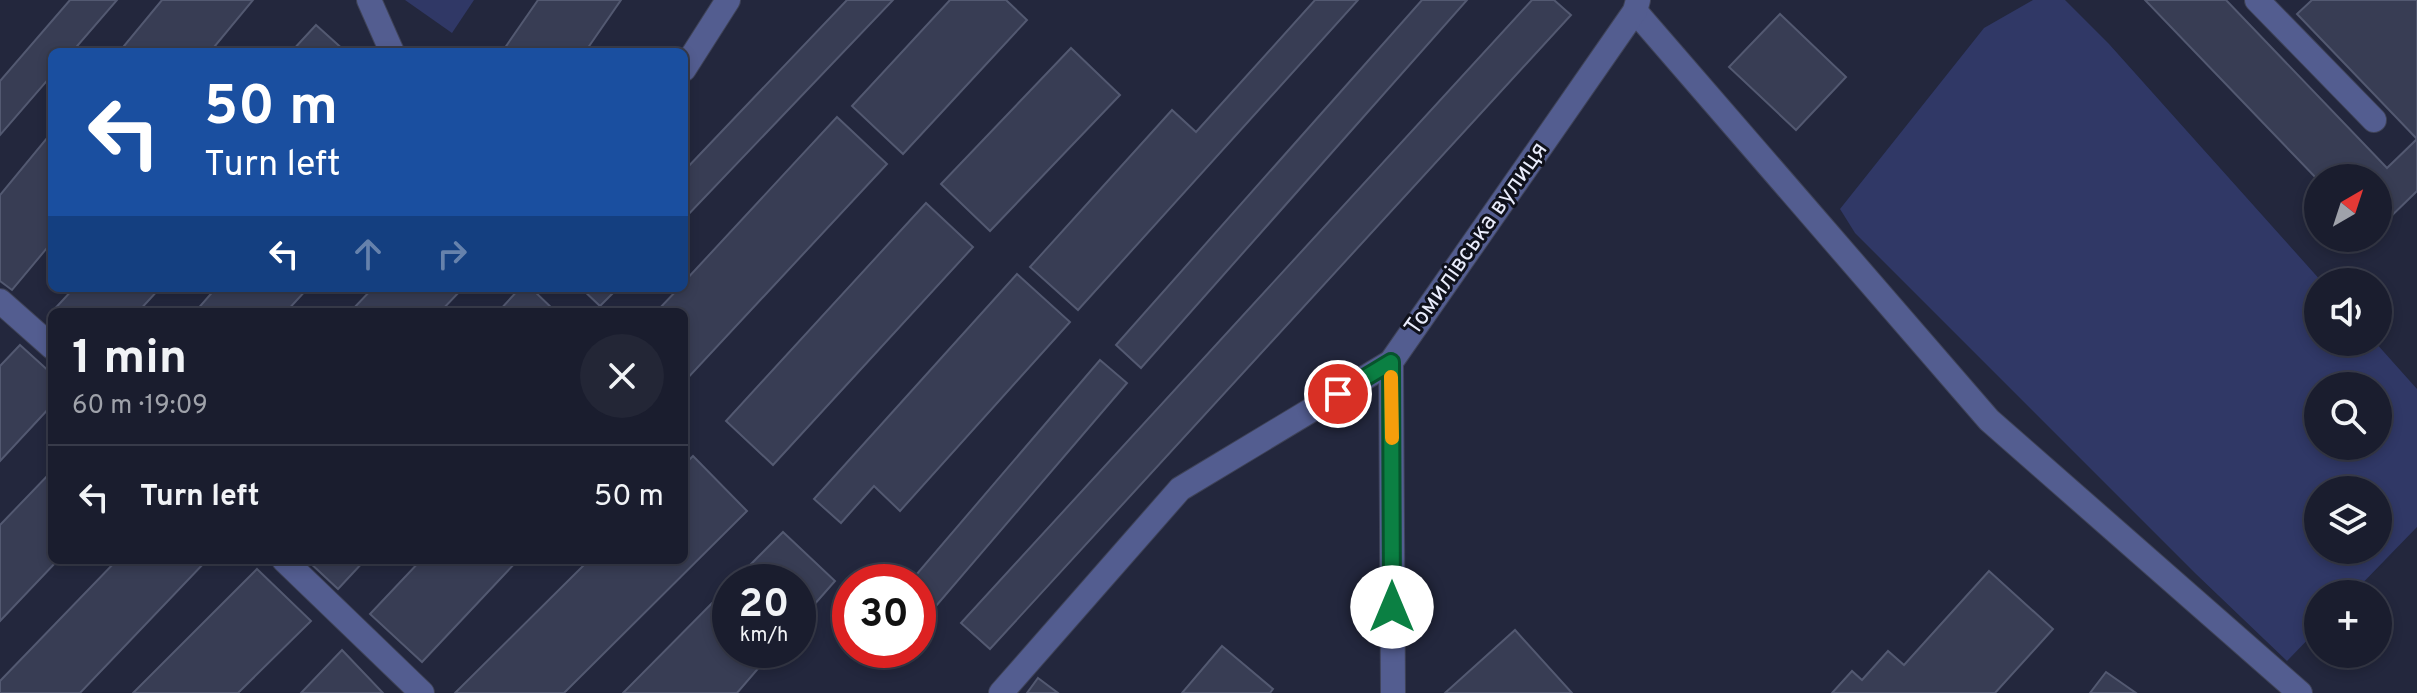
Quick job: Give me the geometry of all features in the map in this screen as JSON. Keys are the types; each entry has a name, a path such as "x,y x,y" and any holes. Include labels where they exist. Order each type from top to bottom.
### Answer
{"street":[{"path":"369,0 390,48"},
{"path":"688,63 728,0"},
{"path":"2257,0 2374,120"},
{"path":"1636,5 1989,420 2300,693"},
{"name":"Томилівська вулиця","path":"1393,693 1391,362 1636,5"},
{"path":"0,301 48,343"},
{"path":"1001,693 1180,489 1391,362"},
{"path":"288,564 422,693"}],"shaded area":[{"path":"405,0 474,0 452,33"},
{"path":"2033,0 2065,0 2109,44 2309,268 2304,268 2304,356 2388,356 2417,389 2417,527 2392,553 2392,476 2304,476 2304,564 2381,564 2366,580 2304,580 2304,643 2287,661 1855,233 1840,209 1984,28"}],"building":[{"path":"70,0 117,0 75,48 48,48 48,80 0,135 0,81"},
{"path":"162,0 253,0 213,48 122,48"},
{"path":"538,0 621,0 588,48 505,48"},
{"path":"847,0 893,0 688,215 688,167"},
{"path":"950,0 1006,0 1027,20 903,154 852,106"},
{"path":"1315,0 1358,0 1078,310 1030,267 1172,110 1196,132"},
{"path":"1422,0 1467,0 1141,368 1116,345"},
{"path":"1532,0 1554,0 1571,15 990,649 961,623"},
{"path":"2145,0 2226,0 2383,164 2304,165"},
{"path":"2312,0 2417,0 2417,139 2297,14"},
{"path":"1780,14 1846,77 1796,130 1729,67"},
{"path":"316,25 342,48 295,48"},
{"path":"1071,48 1120,95 990,231 941,184"},
{"path":"837,117 887,164 688,378 688,308 660,308 675,292 688,292 688,278"},
{"path":"48,137 48,247 12,290 0,281 0,195"},
{"path":"2417,139 2417,191 2392,215 2391,164"},
{"path":"926,203 973,247 773,465 726,421"},
{"path":"1017,274 1070,322 900,511 874,486 841,523 814,499"},
{"path":"70,292 156,292 142,308 55,308"},
{"path":"212,292 304,292 290,308 198,308"},
{"path":"369,292 459,292 444,308 354,308"},
{"path":"516,292 535,292 552,308 502,308"},
{"path":"585,292 614,292 600,306"},
{"path":"20,345 48,370 48,409 0,461 0,366"},
{"path":"1100,360 1127,383 936,606 936,564 925,564"},
{"path":"693,456 747,511 564,693 455,693 585,564 688,564 688,461"},
{"path":"48,475 48,564 54,564 0,621 0,525"},
{"path":"783,532 832,578 832,584 816,603 816,564 751,564"},
{"path":"113,564 203,564 80,693 0,693 0,681"},
{"path":"311,564 361,564 338,589"},
{"path":"417,564 514,564 422,662 370,614"},
{"path":"257,569 311,621 238,693 133,693"},
{"path":"1989,571 2053,629 1995,693 1832,693 1852,671 1862,680 1888,651 1904,665"},
{"path":"712,603 712,668 759,668 737,693 623,693"},
{"path":"1515,630 1572,693 1445,693"},
{"path":"1222,646 1273,689 1270,693 1182,693"},
{"path":"342,650 383,693 301,693"},
{"path":"2106,672 2136,693 2090,693"},
{"path":"1038,678 1058,693 1027,693"}],"slow traffic":[{"path":"1391,377 1392,438"}],"route":[{"path":"1338,394 1391,362 1392,607"}]}
